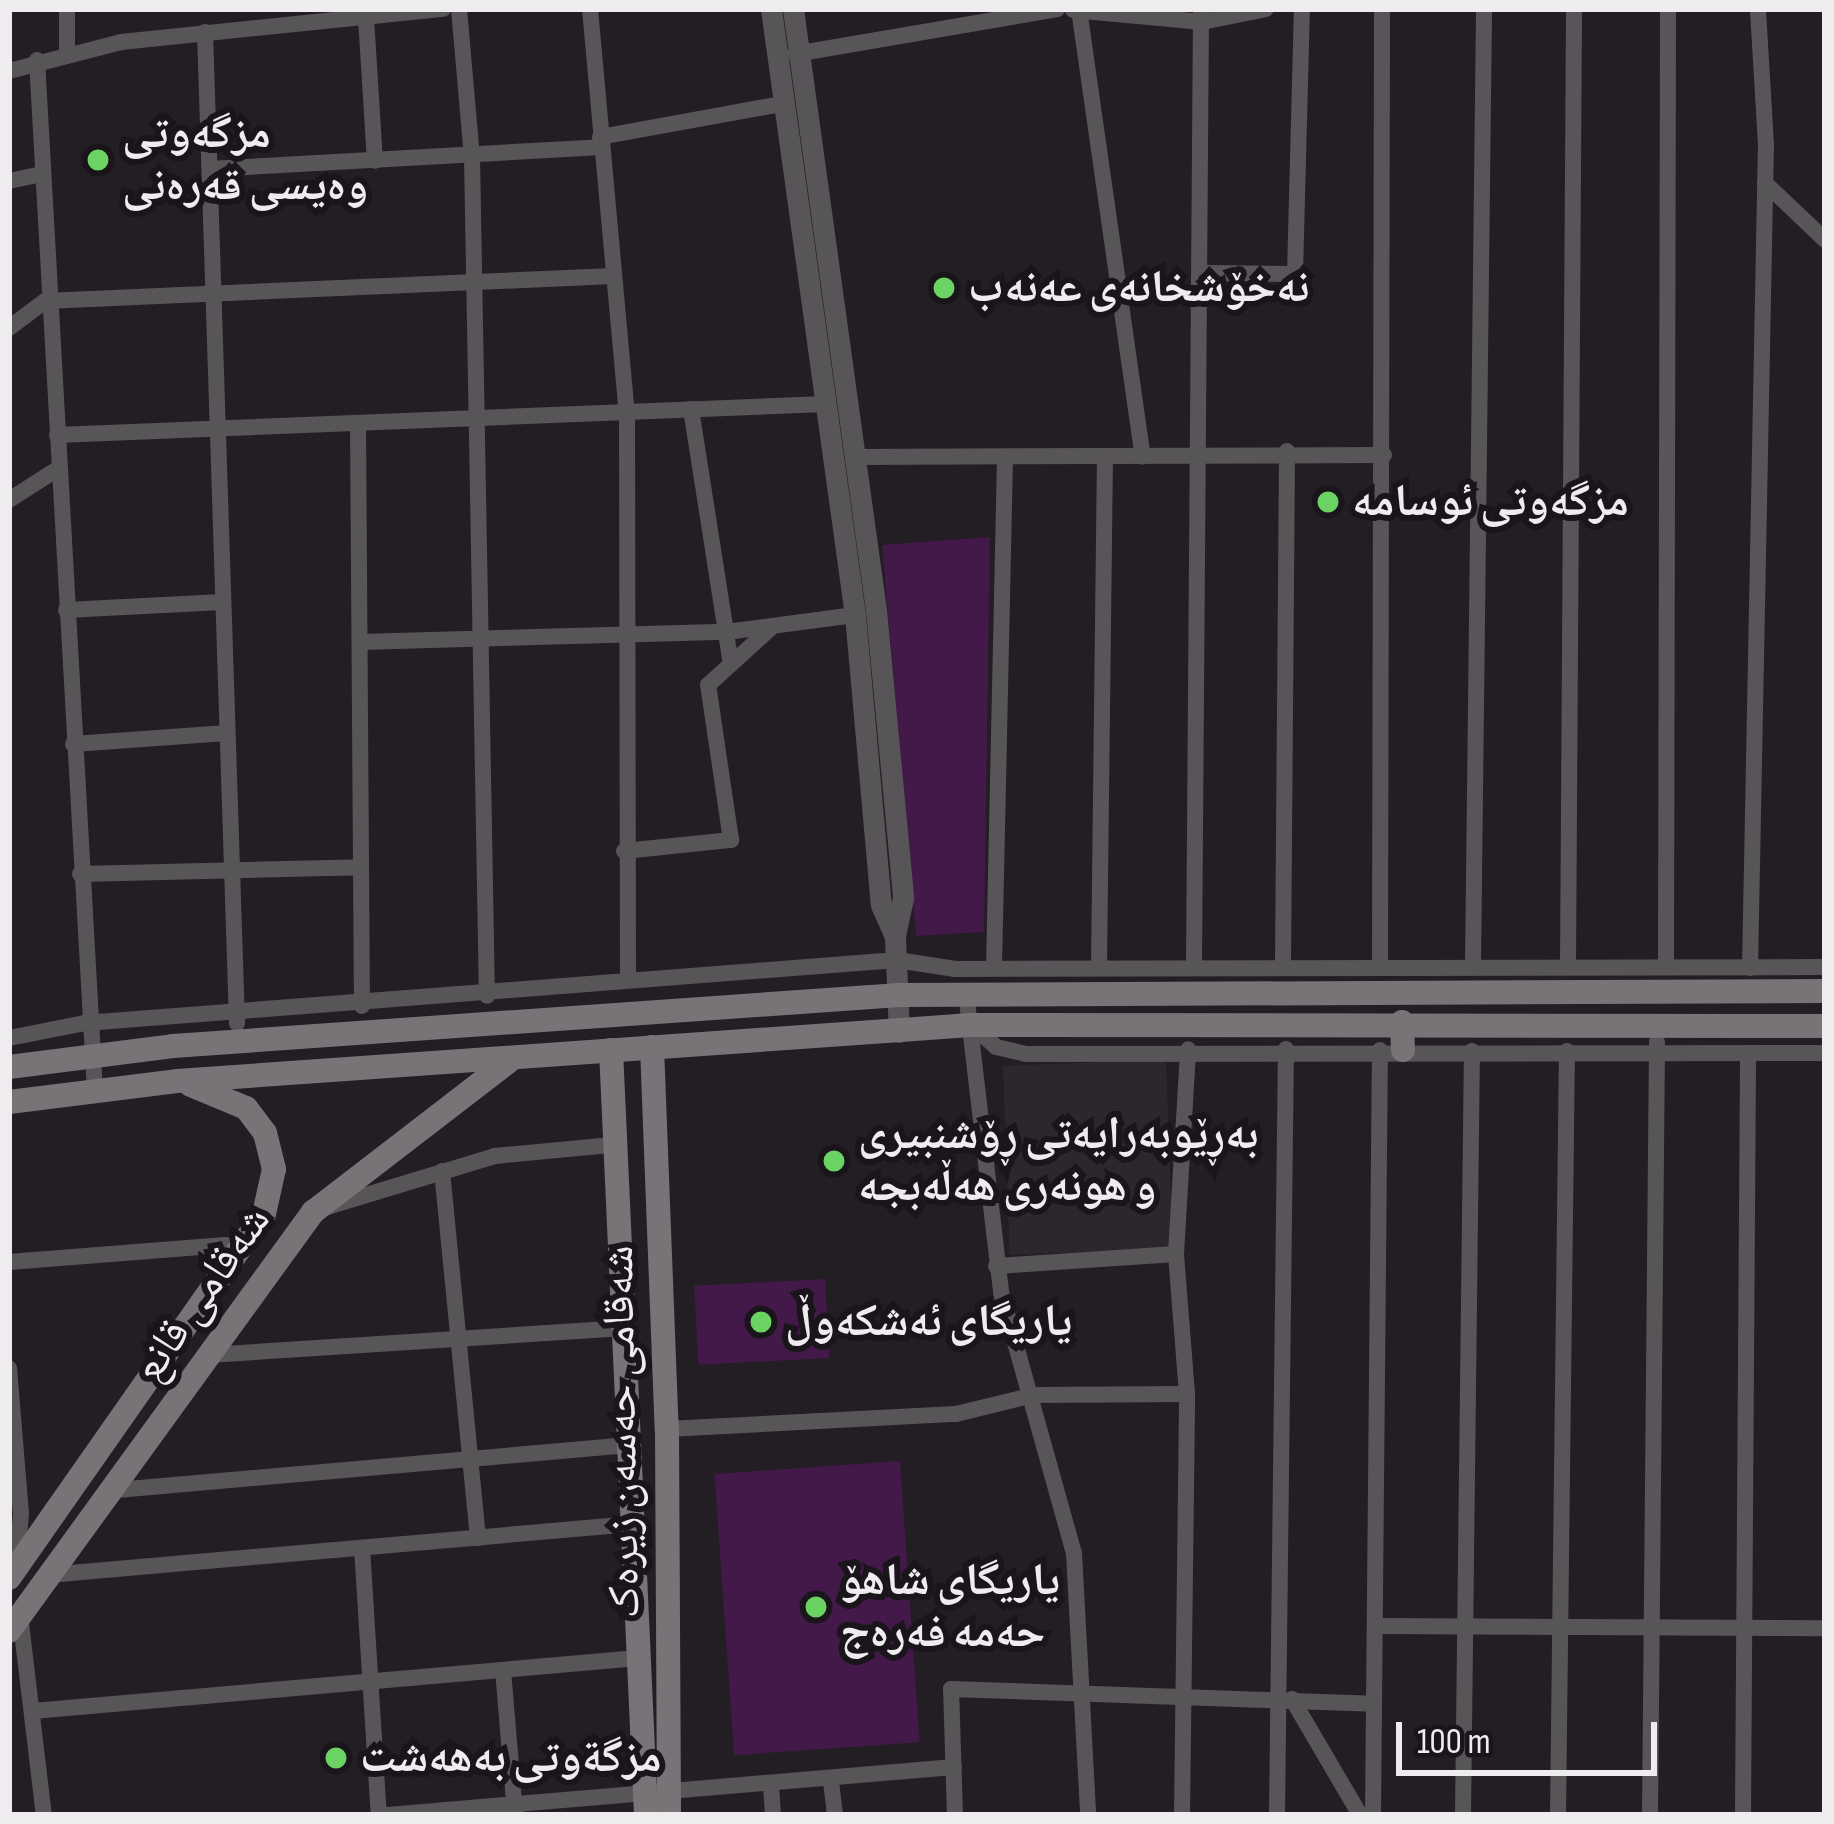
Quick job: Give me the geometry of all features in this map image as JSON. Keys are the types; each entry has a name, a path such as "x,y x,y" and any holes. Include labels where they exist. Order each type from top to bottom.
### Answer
{"main road":[{"path":"1608,967 1609,994"},
{"path":"9,1067 238,1042 1184,975 1609,994 1825,992"},
{"path":"1392,1050 1402,1022"},
{"path":"9,1102 177,1081 971,1025 1825,1026"},
{"name":"شەقامی حەسەن زیرەک","path":"652,1047 667,1430 657,1803"},
{"name":"شەقامی حەسەن زیرەک","path":"611,1050 611,1145 638,1658 657,1803"},
{"name":"شەقامی قانع","path":"15,1623 117,1490 248,1295 313,1212 515,1057"},
{"name":"شەقامی قانع","path":"13,1573 225,1278 264,1214 274,1169 265,1133 246,1108 177,1081"},
{"path":"225,1278 248,1295"}],"street":[{"path":"67,9 67,52"},
{"path":"9,70 67,52 205,32 443,9"},
{"path":"460,9 472,157 487,996"},
{"path":"590,9 627,412 624,851 628,980"},
{"path":"771,9 782,104 854,458 903,898 895,937 899,1032"},
{"path":"793,9 825,404 855,615 881,905 895,937"},
{"path":"795,55 995,14 1069,9 1202,15 1266,9"},
{"path":"1069,9 1143,456"},
{"path":"1203,273 1295,274 1302,9"},
{"path":"1379,965 1382,9"},
{"path":"1473,966 1484,9"},
{"path":"1568,967 1574,9"},
{"path":"1666,968 1668,9"},
{"path":"1750,968 1765,183 1758,9"},
{"path":"1184,975 1203,273 1202,15"},
{"path":"365,18 375,161"},
{"path":"205,32 238,1042"},
{"path":"37,61 45,301 59,467 85,1023 95,1091"},
{"path":"210,169 472,157 600,142 782,104"},
{"path":"9,181 43,174"},
{"path":"1765,183 1825,240"},
{"path":"9,328 45,301 614,276"},
{"path":"57,435 825,404"},
{"path":"691,409 731,664"},
{"path":"358,423 362,1006"},
{"path":"854,458 1287,451 1384,455"},
{"path":"1283,964 1287,451"},
{"path":"1100,968 1105,456"},
{"path":"994,967 1004,457"},
{"path":"9,500 59,467"},
{"path":"66,610 222,602"},
{"path":"360,642 726,632 855,615"},
{"path":"624,851 731,840 708,685 774,626"},
{"path":"73,744 226,734"},
{"path":"80,874 361,867"},
{"path":"9,1038 85,1023 362,1006 897,960 1184,975 1283,964 1825,968"},
{"path":"966,993 996,1267 1074,1553 1086,1696 1088,1815"},
{"path":"1650,1815 1658,1024"},
{"path":"971,1025 1016,1054 1188,1049 1825,1053"},
{"path":"1182,1815 1187,1394 1177,1254 1188,1049"},
{"path":"1277,1815 1286,1699 1286,1049"},
{"path":"1373,1815 1392,1050"},
{"path":"1462,1815 1472,1051"},
{"path":"1558,1815 1567,1052"},
{"path":"1743,1815 1748,1053"},
{"path":"313,1212 519,1152 611,1145"},
{"path":"442,1171 478,1538"},
{"path":"9,1262 225,1245 241,1252"},
{"path":"996,1267 1177,1254"},
{"path":"208,1355 624,1328"},
{"path":"9,1368 21,1513 13,1573"},
{"path":"667,1430 956,1414 1034,1395 1187,1394"},
{"path":"117,1490 628,1445"},
{"path":"48,1575 632,1524"},
{"path":"362,1548 379,1815"},
{"path":"15,1623 33,1711 44,1815"},
{"path":"1375,1626 1825,1628"},
{"path":"33,1711 638,1658"},
{"path":"503,1670 514,1810"},
{"path":"955,1815 951,1689 1374,1704"},
{"path":"1286,1699 1360,1815"},
{"path":"388,1815 657,1803 954,1767"},
{"path":"831,1782 836,1815"},
{"path":"771,1786 773,1815"}],"shaded area":[{"path":"990,537 984,932 916,936 882,545"},
{"path":"1166,1060 1173,1249 1010,1255 1003,1066"},
{"name":"یاریگای ئەشکەوڵ","path":"825,1279 829,1358 698,1365 694,1286"},
{"name":"یاریگای شاهۆ حەمە فەرەج","path":"900,1461 920,1742 734,1755 714,1474"}],"place":[{"name":"مزگەوتی وەیسی قەرەنی","path":"98,160"},
{"name":"نەخۆشخانەی عەنەب","path":"944,288"},
{"name":"مزگەوتی ئوسامە","path":"1328,502"},
{"name":"بەڕێوبەرایەتی ڕۆشنبیری و هونەری هەڵەبجە","path":"834,1161"},
{"name":"یاریگای ئەشکەوڵ","path":"761,1322"},
{"name":"یاریگای شاهۆ حەمە فەرەج","path":"816,1607"},
{"name":"مزگةوتى بەھەشت","path":"336,1758"}]}
